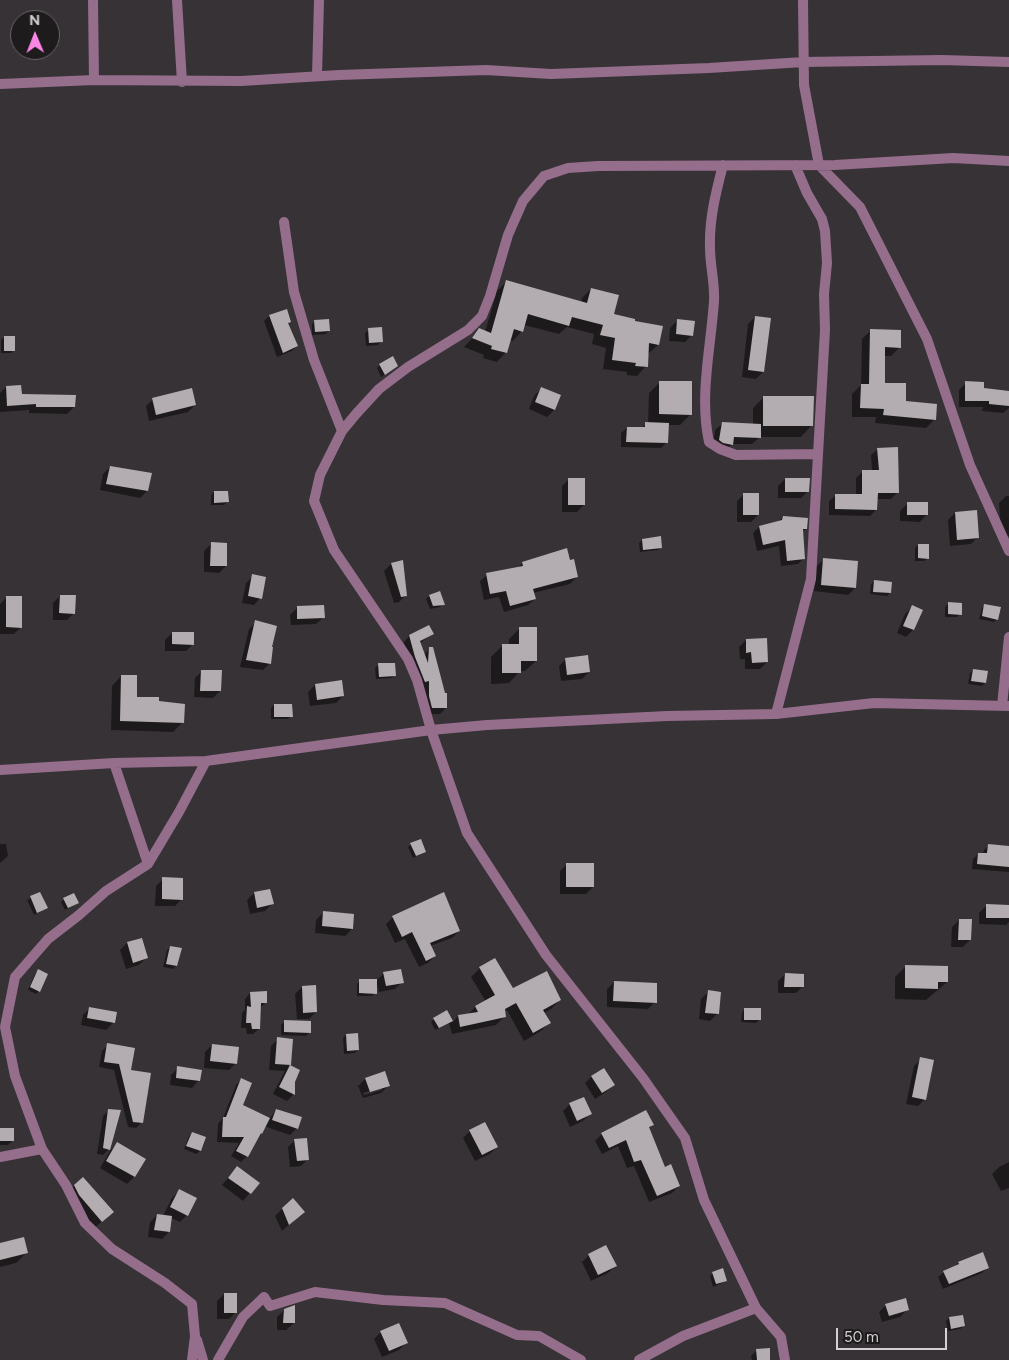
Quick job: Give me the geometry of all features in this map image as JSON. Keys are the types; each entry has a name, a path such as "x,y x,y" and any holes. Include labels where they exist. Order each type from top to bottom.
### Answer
{"street":[{"path":"93,0 94,80"},
{"path":"177,0 182,82"},
{"path":"317,76 319,0"},
{"path":"802,0 804,85 819,165 860,207 927,339 970,465 1009,551"},
{"path":"0,84 94,80 241,81 317,76 486,70 551,74 709,68 803,62 942,60 1009,62"},
{"path":"785,1360 781,1337 756,1308 704,1200 685,1138 643,1078 546,955 467,833 431,730 418,680 408,659 334,550 314,501 320,475 342,431 356,414 379,389 408,367 468,330 482,316 490,296 508,235 523,201 544,176 568,168 598,166 866,164 932,158 1009,161"},
{"path":"723,165 713,203 710,247 714,294 713,323 707,365 706,426 709,442 720,449 736,455 817,454"},
{"path":"776,714 811,579 825,330 824,294 827,263 825,231 822,219 795,165"},
{"path":"284,222 294,292 314,360 342,431"},
{"path":"0,770 114,763 206,761 431,730 667,716 776,714 874,703 1005,706 1009,637"},
{"path":"203,1360 196,1336 192,1304 166,1283 112,1249 85,1223 66,1185 42,1149 15,1076 5,1027 15,977 48,939 106,891 148,864 206,761"},
{"path":"114,763 148,864"},
{"path":"0,1157 42,1149"},
{"path":"218,1360 243,1317 264,1296 270,1306 315,1292 382,1300 445,1303 517,1335 539,1336 581,1360"},
{"path":"647,1359 683,1336 756,1308"},
{"path":"192,1360 196,1336"}],"building":[{"path":"506,280 587,303 591,288 619,295 614,314 635,319 635,321 663,326 659,345 649,343 648,367 635,366 636,363 612,360 615,338 600,335 603,325 572,317 569,326 528,314 523,332 514,329 507,353 491,349 492,346 472,338 479,328 491,333"},
{"path":"287,309 291,322 288,323 298,346 283,353 269,315"},
{"path":"755,316 771,318 764,372 748,370"},
{"path":"329,319 330,331 315,332 314,320"},
{"path":"677,319 695,321 693,336 676,334"},
{"path":"382,327 383,342 369,343 368,328"},
{"path":"870,329 901,330 901,348 885,347 885,383 906,383 906,401 937,404 936,420 883,415 884,409 860,408 861,384 869,384"},
{"path":"4,336 15,336 15,351 4,351"},
{"path":"393,356 398,366 385,375 379,364"},
{"path":"659,381 692,381 692,415 659,414"},
{"path":"965,381 984,382 984,388 1009,391 1009,406 989,404 989,401 965,401"},
{"path":"21,385 22,394 76,395 75,407 36,407 36,404 7,406 6,386"},
{"path":"541,387 561,395 555,410 535,402"},
{"path":"192,388 196,405 156,415 152,398"},
{"path":"763,396 814,396 813,426 763,426"},
{"path":"645,422 669,423 668,443 626,442 627,427 645,427"},
{"path":"722,422 761,424 761,438 734,437 733,445 723,443 719,440"},
{"path":"898,447 899,493 878,493 877,510 835,509 835,494 862,494 862,470 879,470 877,448"},
{"path":"110,466 152,473 148,491 106,484"},
{"path":"568,478 585,478 585,505 568,505"},
{"path":"785,478 810,478 809,492 785,492"},
{"path":"214,491 228,491 229,502 214,503"},
{"path":"743,493 759,493 759,515 743,515"},
{"path":"907,502 928,502 928,515 907,515"},
{"path":"977,510 979,538 957,540 955,512"},
{"path":"783,516 808,518 807,529 803,529 805,559 787,561 785,540 763,545 759,526 782,520"},
{"path":"661,536 662,548 643,550 642,539"},
{"path":"211,542 227,543 227,566 210,566"},
{"path":"918,544 929,544 929,559 918,558"},
{"path":"567,548 570,560 574,559 578,577 533,589 536,599 510,606 506,591 490,594 486,573 523,566 522,562"},
{"path":"823,558 858,561 856,588 821,585"},
{"path":"403,560 407,596 401,597 391,563"},
{"path":"252,574 266,577 262,599 248,596"},
{"path":"874,580 892,582 891,593 873,592"},
{"path":"440,591 445,605 433,606 429,595"},
{"path":"60,595 76,595 75,614 59,613"},
{"path":"6,596 22,596 22,628 6,627"},
{"path":"948,602 962,603 962,615 948,614"},
{"path":"984,604 1001,607 998,620 982,616"},
{"path":"324,605 325,618 297,619 297,606"},
{"path":"912,605 923,610 914,630 903,626"},
{"path":"255,620 277,626 272,647 271,664 246,660"},
{"path":"429,625 434,634 420,641 428,663 429,647 433,647 445,693 447,693 447,708 432,708 429,696 429,681 425,682 409,635"},
{"path":"519,627 537,627 537,661 521,661 521,673 502,673 502,644 519,644"},
{"path":"172,632 194,632 194,645 172,644"},
{"path":"767,638 768,662 752,663 751,652 746,653 746,639"},
{"path":"588,655 590,672 567,675 565,658"},
{"path":"378,663 395,663 396,676 379,677"},
{"path":"973,669 988,671 986,683 971,681"},
{"path":"201,670 222,670 221,691 200,691"},
{"path":"121,675 137,675 137,697 159,697 159,701 185,704 184,723 120,721"},
{"path":"342,680 344,696 317,700 315,684"},
{"path":"274,704 292,704 293,717 274,717"},
{"path":"421,839 426,852 416,856 410,843"},
{"path":"988,844 1009,846 1009,867 977,864 978,853 987,853"},
{"path":"566,863 594,863 594,887 566,887"},
{"path":"162,877 183,878 183,900 162,899"},
{"path":"270,889 274,904 257,908 254,892"},
{"path":"40,892 48,908 37,913 30,896"},
{"path":"444,892 460,931 430,943 436,956 426,961 412,932 402,937 392,916"},
{"path":"74,893 79,903 68,908 63,898"},
{"path":"986,904 1009,905 1009,918 986,918"},
{"path":"323,911 354,914 353,929 322,926"},
{"path":"959,919 972,919 971,940 958,940"},
{"path":"142,938 148,958 133,963 127,942"},
{"path":"170,946 182,948 177,966 166,964"},
{"path":"495,958 513,988 547,971 561,1000 543,1010 551,1023 533,1033 516,1003 505,1009 506,1017 460,1027 458,1015 478,1012 475,1006 495,995 479,967"},
{"path":"905,965 948,966 948,982 938,982 938,989 905,988"},
{"path":"38,969 48,974 40,992 30,987"},
{"path":"401,969 404,983 386,986 383,972"},
{"path":"785,973 804,974 804,987 784,987"},
{"path":"359,979 377,979 377,994 359,993"},
{"path":"614,981 657,983 657,1003 613,1001"},
{"path":"316,985 317,1012 303,1013 302,986"},
{"path":"708,990 721,992 719,1014 705,1013"},
{"path":"267,991 267,1003 261,1003 260,1029 252,1029 251,1023 246,1023 247,1006 251,1007 250,992"},
{"path":"89,1007 117,1012 115,1023 87,1018"},
{"path":"744,1008 761,1008 761,1020 744,1020"},
{"path":"447,1010 453,1021 439,1028 433,1018"},
{"path":"284,1020 311,1021 311,1033 284,1032"},
{"path":"358,1033 359,1050 347,1051 346,1034"},
{"path":"277,1037 293,1039 291,1065 275,1064"},
{"path":"107,1043 135,1048 131,1070 151,1073 143,1123 133,1122 119,1064 104,1062"},
{"path":"212,1044 239,1047 237,1064 210,1061"},
{"path":"920,1057 934,1060 926,1100 912,1097"},
{"path":"290,1065 300,1070 295,1082 295,1095 279,1087"},
{"path":"177,1066 202,1070 200,1081 176,1078"},
{"path":"604,1068 615,1085 602,1093 591,1076"},
{"path":"385,1071 390,1086 370,1092 365,1078"},
{"path":"241,1078 252,1083 243,1105 270,1118 248,1157 236,1151 244,1137 222,1137 223,1117 226,1117"},
{"path":"584,1097 592,1114 577,1121 569,1103"},
{"path":"108,1109 121,1110 110,1150 103,1148"},
{"path":"276,1109 302,1117 298,1129 272,1120"},
{"path":"646,1110 654,1125 649,1127 665,1167 671,1164 680,1186 657,1196 641,1160 634,1162 626,1140 609,1148 601,1133"},
{"path":"485,1122 498,1147 482,1155 469,1130"},
{"path":"0,1128 14,1128 14,1141 0,1141"},
{"path":"192,1132 206,1137 201,1151 186,1146"},
{"path":"307,1138 309,1160 297,1161 294,1139"},
{"path":"117,1142 146,1159 135,1177 106,1161"},
{"path":"237,1166 260,1183 251,1194 228,1178"},
{"path":"83,1177 114,1212 102,1222 79,1195 74,1185"},
{"path":"179,1189 197,1198 188,1216 170,1207"},
{"path":"293,1198 305,1212 289,1225 282,1208"},
{"path":"157,1214 172,1216 170,1232 154,1230"},
{"path":"24,1237 28,1253 0,1260 0,1243"},
{"path":"606,1245 617,1266 598,1275 588,1254"},
{"path":"983,1252 989,1268 949,1284 943,1271 959,1264 958,1262"},
{"path":"723,1268 727,1281 716,1284 712,1272"},
{"path":"224,1293 237,1293 237,1313 224,1313"},
{"path":"906,1298 909,1310 889,1316 885,1304"},
{"path":"295,1305 295,1323 283,1323 284,1309"},
{"path":"963,1315 965,1326 951,1329 949,1317"},
{"path":"399,1323 408,1343 389,1351 380,1331"},
{"path":"770,1348 770,1360 757,1360 756,1349"}]}
